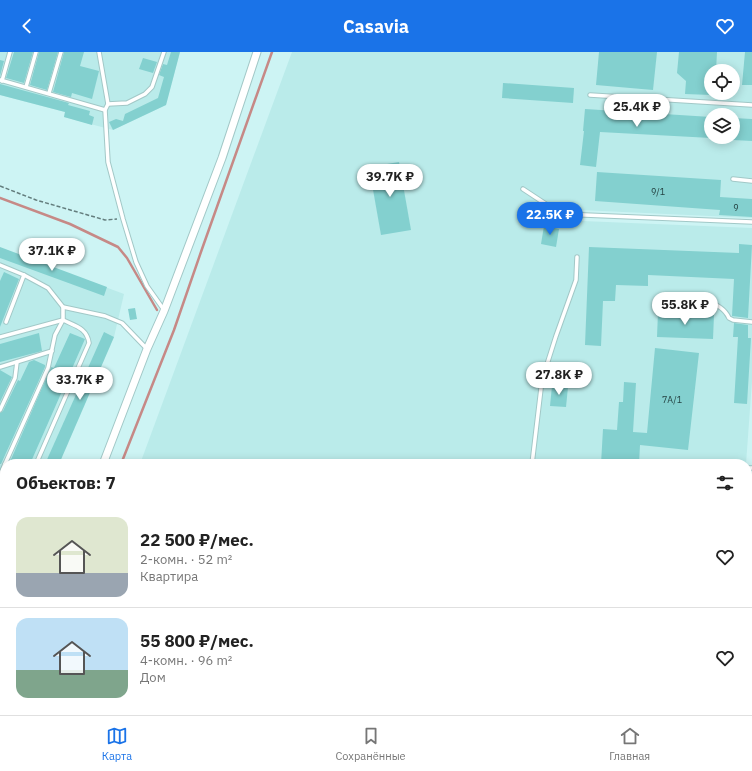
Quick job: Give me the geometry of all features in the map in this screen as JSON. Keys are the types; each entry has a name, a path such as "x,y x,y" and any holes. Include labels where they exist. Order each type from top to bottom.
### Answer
{"street":[{"path":"105,459 147,349 164,311 222,158 257,52"}],"lane":[{"path":"10,52 1,80 105,110"},
{"path":"26,87 36,52"},
{"path":"49,93 61,52"},
{"path":"99,52 108,104 105,110 108,162 122,219 136,262 147,286 164,311"},
{"path":"108,104 127,103 145,94 152,87 164,52"},
{"path":"590,95 752,104"},
{"path":"733,179 752,181"},
{"path":"523,189 561,214 752,222"},
{"path":"533,459 542,380 576,280 577,257"},
{"path":"0,265 24,275 48,288 63,307 63,320 55,336 48,368 7,459"},
{"path":"6,322 24,275"},
{"path":"665,295 694,297 711,302 733,320 752,322"},
{"path":"63,307 105,316 122,323 147,349"},
{"path":"0,337 63,320 82,329 88,336 89,344 38,459"},
{"path":"0,367 52,351"},
{"path":"0,410 15,378 17,362"}],"path":[{"path":"0,186 36,200 105,220 122,219"}],"shaded area":[{"path":"0,52 180,52 166,105 113,130 64,117 65,112 0,95"},
{"path":"292,52 752,52 752,218 559,209 558,220 752,228 752,381 746,459 142,459"},
{"path":"0,248 124,294 114,337 61,459 0,459"}],"building":[{"path":"14,52 33,52 24,83 6,78"},
{"path":"39,52 58,52 47,90 30,85"},
{"path":"64,52 84,52 80,66 99,71 92,99 72,93 71,97 53,92"},
{"path":"171,52 180,52 166,105 113,130 109,122 116,119 123,121 125,114 158,98 164,77 159,75 163,64 167,65"},
{"path":"599,52 657,52 653,90 596,85"},
{"path":"679,52 717,52 716,64 704,64 704,95 685,94 686,81 677,73"},
{"path":"745,52 752,52 752,85 742,85"},
{"path":"143,58 157,62 153,73 139,69"},
{"path":"0,60 4,61 0,76"},
{"path":"503,83 574,88 573,103 502,98"},
{"path":"0,84 69,103 68,105 90,111 89,115 94,117 92,125 64,117 65,112 0,95"},
{"path":"585,109 704,117 704,138 600,132 596,167 580,165"},
{"path":"740,118 752,119 752,141 740,140"},
{"path":"399,162 411,230 381,235 369,167"},
{"path":"597,172 721,180 720,197 752,199 752,217 719,215 720,210 595,201"},
{"path":"544,226 559,229 556,247 541,244"},
{"path":"739,244 752,245 748,318 732,316 734,279 648,275 648,286 616,285 615,301 603,301 601,346 585,345 589,247 739,253"},
{"path":"0,247 107,287 104,296 0,258"},
{"path":"4,272 19,279 0,327 0,281"},
{"path":"135,308 137,319 130,320 128,309"},
{"path":"658,312 714,315 713,339 657,337"},
{"path":"734,323 748,325 748,338 751,338 747,404 734,403 738,337 733,337"},
{"path":"104,332 114,337 61,459 47,459"},
{"path":"39,333 42,351 0,362 0,344"},
{"path":"70,333 85,339 32,459 11,459 51,367 54,368"},
{"path":"655,348 699,353 688,450 640,445 639,459 601,459 603,429 617,430 619,402 623,402 624,382 636,383 633,432 647,433"},
{"path":"34,360 45,365 45,367 3,459 0,459 0,413 3,411 18,380 20,381 29,362"},
{"path":"0,370 12,377 0,402"},
{"path":"552,386 568,387 566,407 550,406"}],"waterway":[{"path":"123,459 174,330 272,52"},
{"path":"0,198 70,224 118,247 127,258 157,310"}]}
